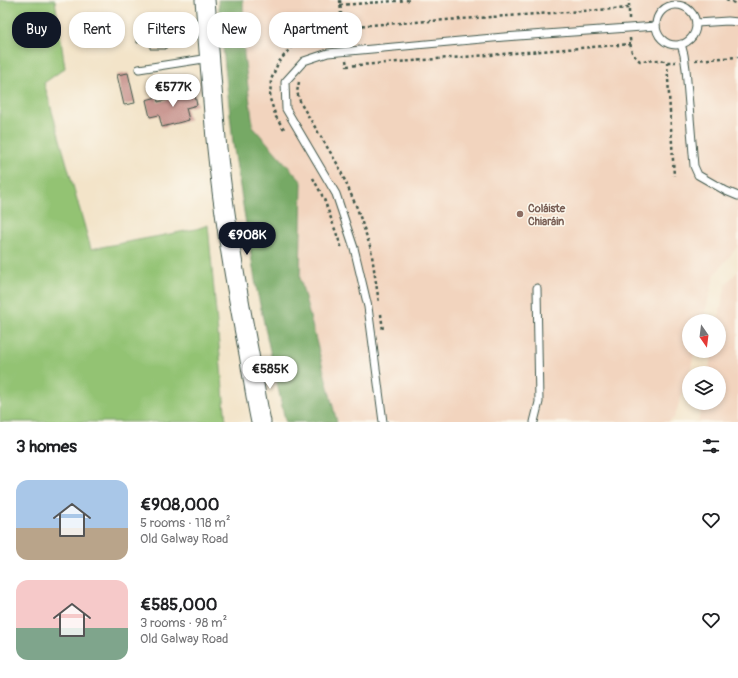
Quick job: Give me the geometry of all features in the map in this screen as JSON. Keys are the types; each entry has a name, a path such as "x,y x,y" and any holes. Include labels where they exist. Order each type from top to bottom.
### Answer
{"main road":[{"path":"205,0 217,146 235,282 262,422"}],"lane":[{"path":"674,3 691,12 695,17 696,30 689,40 681,44 672,45 666,42 657,33 656,20 663,10 674,3"},
{"path":"696,23 728,21 738,22"},
{"path":"383,422 368,307 354,248 336,194 286,109 285,82 304,61 328,53 504,37 656,26"},
{"path":"681,44 685,61 694,166 698,175 738,196"},
{"path":"139,69 210,58"},
{"path":"534,422 539,402 537,288"}],"path":[{"path":"340,5 409,0"},
{"path":"629,0 631,49 633,55 640,61 661,60 667,62 738,57"},
{"path":"726,0 738,4"},
{"path":"284,130 276,117 270,99 271,80 278,63 292,46 315,30 354,26 629,8"},
{"path":"667,62 674,176"},
{"path":"313,178 324,199 342,249"}],"shaded area":[{"name":"Coláiste Chiaráin","path":"243,0 738,0 738,246 715,274 705,314 682,314 682,358 693,358 691,366 682,366 682,394 674,418 668,422 338,422 300,278 302,182 253,127 244,48 261,48 261,12 243,12"},
{"path":"738,271 738,422 698,422 701,410 726,410 726,366 709,366 711,358 726,358 726,314 720,314 726,284"}],"green space":[{"path":"0,0 55,0 57,12 12,12 12,48 61,48 61,41 65,68 44,83 91,249 196,229 208,225 226,422 0,422"},
{"path":"218,0 243,0 243,12 219,12"},
{"path":"223,48 244,48 253,127 302,182 300,278 337,422 286,422 285,420 256,286 233,143"}],"building":[{"path":"166,48 166,49 150,49"},
{"path":"128,73 135,103 124,105 117,75"},
{"path":"193,87 197,105 186,108 189,120 162,127 159,115 150,117 146,100 157,97 158,102 182,96 181,90"}],"place":[{"name":"Coláiste Chiaráin","path":"520,214"}]}
